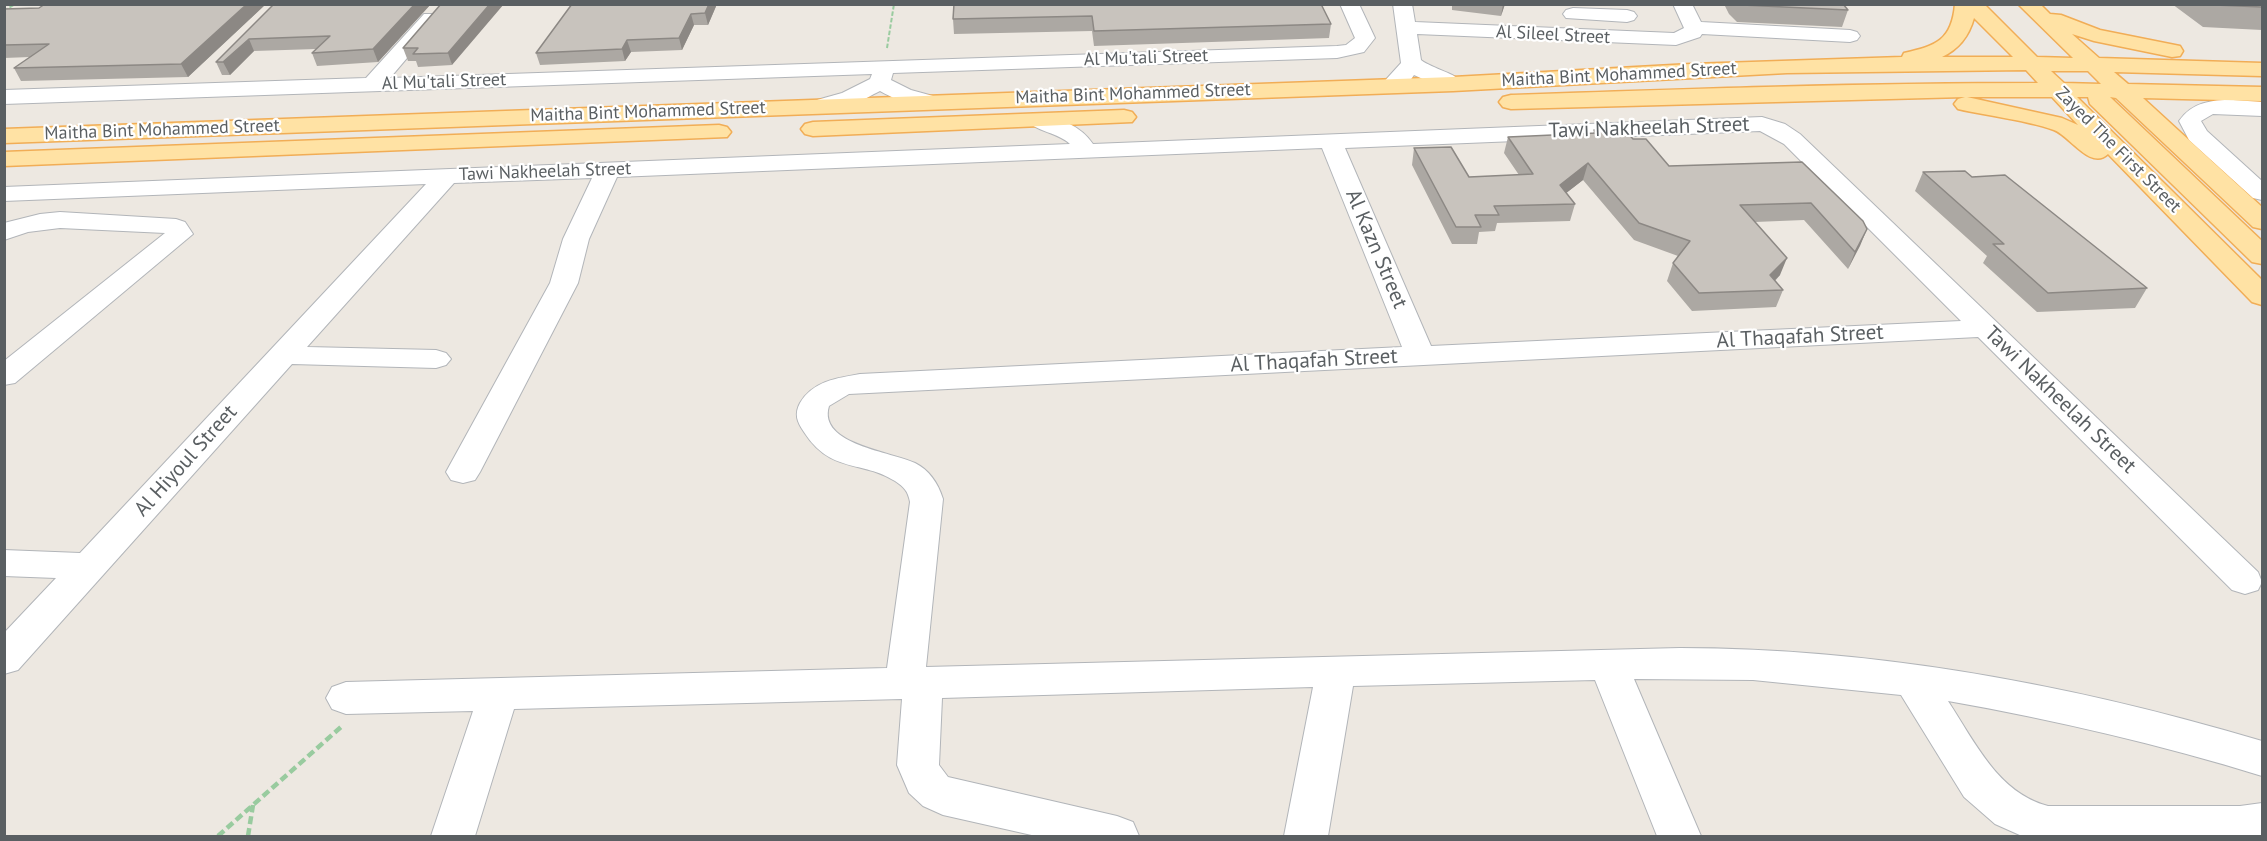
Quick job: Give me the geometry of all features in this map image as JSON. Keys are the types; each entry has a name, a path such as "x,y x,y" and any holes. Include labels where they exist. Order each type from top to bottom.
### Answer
{"main road":[{"path":"1833,65 1922,57 1941,51 1948,46 1963,23 1965,4"},
{"name":"Zayed The First Street","path":"1972,4 2076,77 2262,221"},
{"path":"1999,4 2262,256"},
{"path":"2032,8 2094,35 2191,55 2262,64"},
{"name":"Zayed The First Street","path":"2032,8 2076,77 2155,188 2262,296"},
{"name":"Maitha Bint Mohammed Street","path":"4,136 925,101 1453,84 1833,65 2076,77 2262,94"},
{"name":"Maitha Bint Mohammed Street","path":"4,159 1679,96 1856,92 2076,77 2262,69"},
{"path":"1679,96 1716,87 1771,82 2076,77 2262,81"},
{"path":"1856,92 1973,105 2062,125 2079,135 2118,168 2155,188"}],"street":[{"name":"Al Mu'tali Street","path":"4,97 192,89 882,74 1337,52 1357,47 1365,38 1349,4"},
{"path":"1392,85 1406,72 1411,63 1402,4"},
{"path":"372,85 442,6"},
{"path":"1582,36 1571,9 1644,17"},
{"path":"1667,19 1689,17"},
{"name":"Al Sileel Street","path":"1406,28 1676,39 1693,33 1689,17 1850,36"},
{"path":"1411,63 1453,84"},
{"path":"192,89 208,74"},
{"name":"Al Mu'tali Street","path":"882,74 903,95 925,101"},
{"name":"Al Mu'tali Street","path":"825,105 850,98 882,74"},
{"path":"2262,109 2218,107 2198,112 2190,121 2197,135 2262,193"},
{"path":"1039,121 1064,129 1083,147 1096,128 1118,118"},
{"name":"Tawi Nakheelah Street","path":"4,194 608,170 1083,147 1331,141 1754,124 1770,126 1792,139 2245,580"},
{"name":"Al Kazn Street","path":"1331,141 1420,356"},
{"path":"463,472 564,283 570,250 608,170"},
{"name":"Al Hiyoul Street","path":"4,659 447,176"},
{"path":"108,223 146,189"},
{"path":"4,231 41,221 176,227 180,234 4,376"},
{"name":"Al Thaqafah Street","path":"914,682 927,502 921,485 904,471 850,456 837,449 825,438 813,420 814,405 819,398 837,388 860,383 1986,328"},
{"path":"283,355 436,359"},
{"path":"4,563 90,566"},
{"path":"1608,664 1679,837"},
{"path":"361,697 1608,664 1751,665 1913,680 2036,700 2142,724 2262,758"},
{"path":"1306,837 1336,671"},
{"path":"1913,680 1979,784 1998,803 2029,820 2048,825 2240,825 2262,822"},
{"path":"914,682 918,765 921,777 928,789 943,796 1117,837"},
{"path":"453,837 499,693"}],"path":[{"path":"4,11 15,4"},
{"path":"882,74 894,4"},
{"path":"218,837 361,697"},
{"path":"248,837 253,805"}],"building":[{"path":"45,4 247,4 181,64 14,68 49,44 4,45 4,9 39,8"},
{"path":"274,4 415,4 373,49 312,53 330,36 249,39 223,62 216,62"},
{"path":"441,4 490,4 448,53 413,54 418,48 403,48"},
{"path":"572,4 709,4 705,13 691,14 679,38 627,40 622,49 536,53"},
{"path":"954,4 1321,4 1331,24 1094,31 1092,16 953,19"},
{"path":"1843,4 1848,10 1742,5"},
{"path":"2262,4 2262,7 2215,5"},
{"path":"1624,129 1633,139 1646,139 1669,166 1802,162 1863,221 1867,229 1855,252 1811,203 1740,205 1787,258 1770,275 1783,290 1699,293 1673,263 1690,241 1639,223 1588,163 1560,185 1575,204 1494,206 1499,215 1475,215 1481,227 1456,227 1414,148 1451,147 1469,177 1533,174 1508,137 1597,133 1594,130"},
{"path":"1965,171 1972,177 2005,175 2147,288 2048,293 1993,244 2004,244 1923,172"}]}
